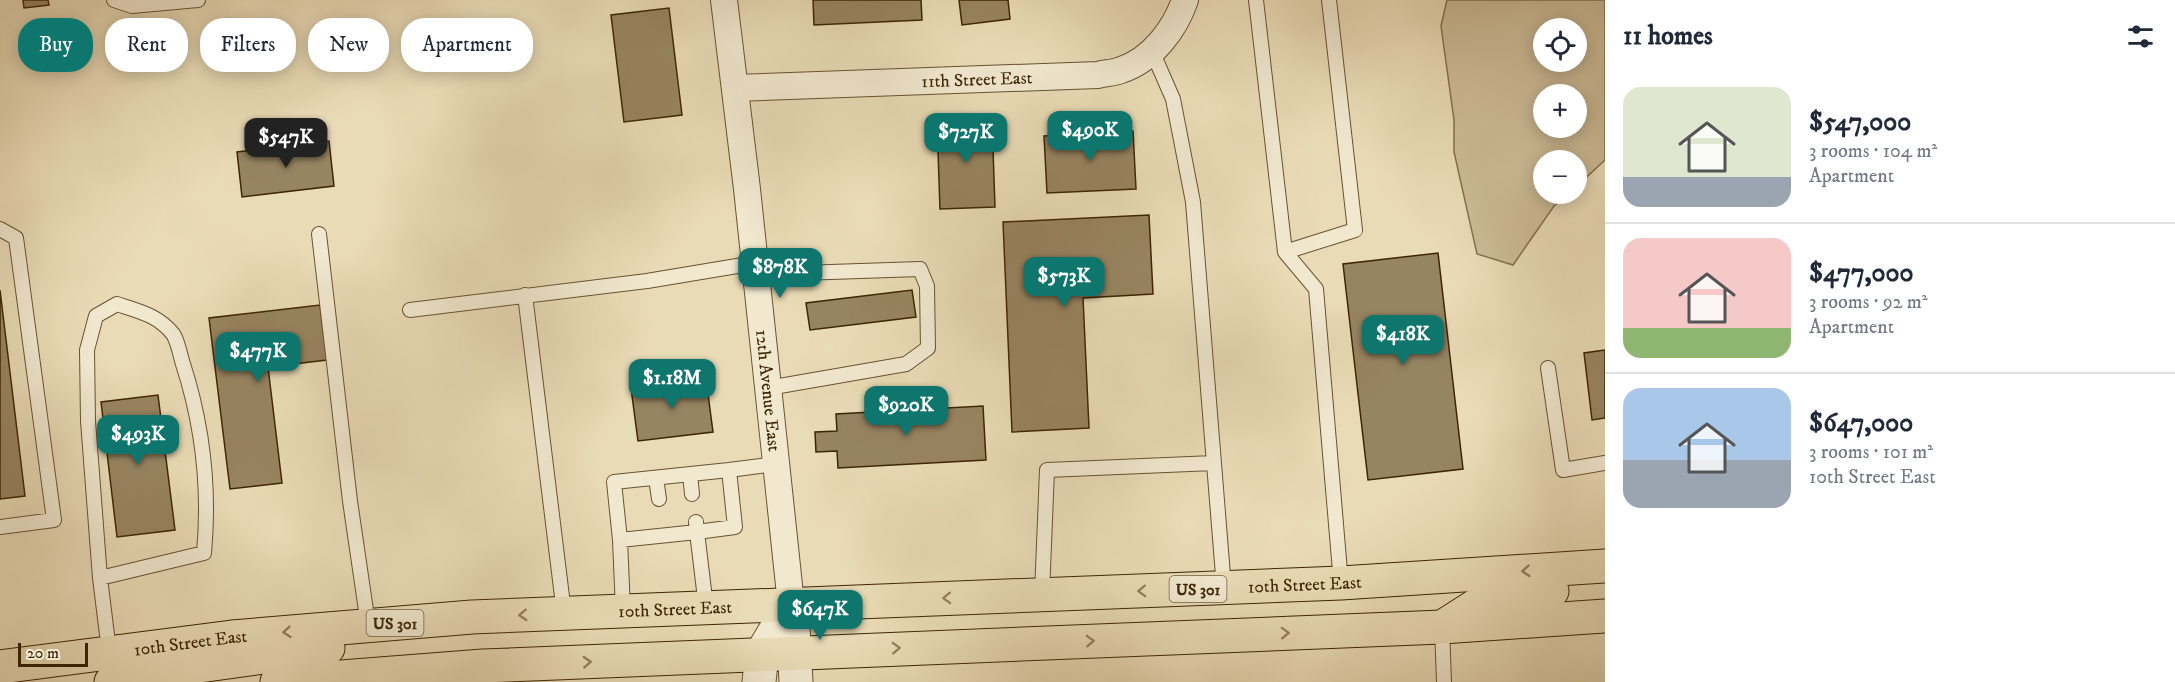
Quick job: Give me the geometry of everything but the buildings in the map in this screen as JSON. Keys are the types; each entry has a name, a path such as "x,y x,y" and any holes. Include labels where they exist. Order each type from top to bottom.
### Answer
{"main road":[{"name":"10th Street East","path":"0,667 110,667 232,637 368,624 623,610 1341,584 1605,566"},
{"path":"1442,627 1483,601 1515,594 1605,586"},
{"path":"285,682 796,667 1605,616"}],"street":[{"name":"12th Avenue East","path":"724,0 755,263 791,604"},
{"name":"11th Street East","path":"735,88 1098,75 1121,70 1136,63 1152,51 1167,35 1185,0"},
{"path":"791,604 796,667"},
{"path":"760,668 791,604"}],"lane":[{"path":"114,0 132,6 198,0"},
{"path":"1256,0 1285,252 1316,289 1341,584"},
{"path":"1285,252 1355,230 1329,0"},
{"path":"1152,51 1173,99 1192,202 1224,588"},
{"path":"0,229 16,238 54,520 0,528"},
{"path":"319,234 350,501 368,624"},
{"path":"410,310 647,281 755,263 771,274 920,269 927,286 928,348 906,364 768,388"},
{"path":"525,296 564,613"},
{"path":"100,578 204,553 207,527 204,452 195,401 174,335 152,315 117,304 96,316 87,350 88,431 100,578 110,667"},
{"path":"1548,368 1563,470 1605,463"},
{"path":"1042,594 1047,470 1214,463"},
{"path":"623,610 620,540 614,482 776,464"},
{"path":"620,540 696,527 735,527 729,470"},
{"path":"690,474 692,494"},
{"path":"656,478 659,499"},
{"path":"696,527 706,607"},
{"path":"1442,627 1444,682"}],"shaded area":[{"path":"1447,0 1605,0 1605,160 1587,177 1587,150 1533,150 1533,204 1556,204 1513,265 1477,254 1454,152 1454,120 1441,26"}]}
